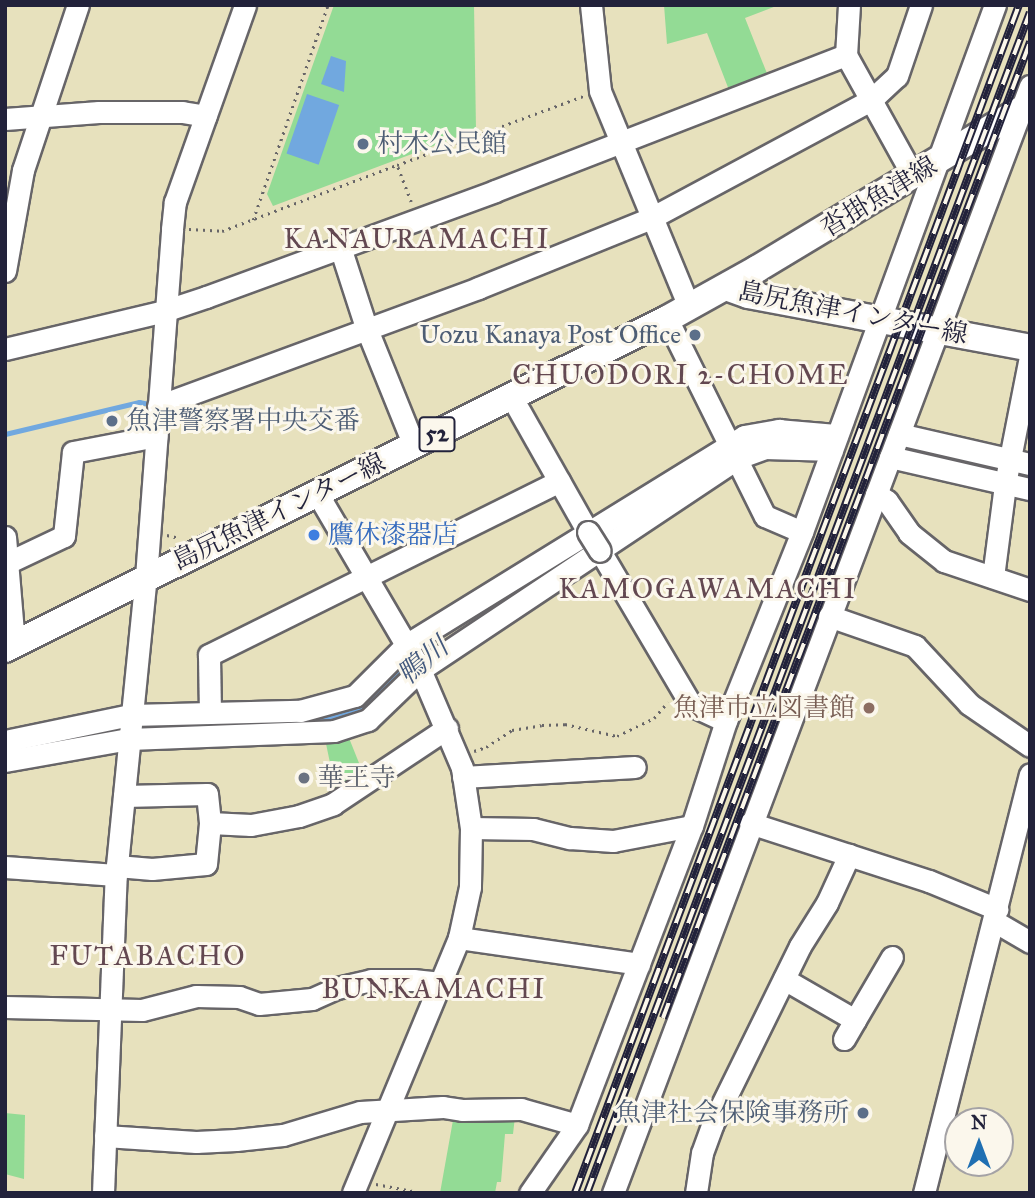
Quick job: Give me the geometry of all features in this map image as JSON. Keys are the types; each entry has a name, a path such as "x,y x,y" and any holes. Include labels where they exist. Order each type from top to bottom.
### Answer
{"main road":[{"name":"沓掛魚津線","path":"726,287 940,160 1027,100"},
{"name":"島尻魚津インター線","path":"9,647 726,287 748,295 1030,348"}],"street":[{"path":"5,271 23,170 78,5"},
{"path":"103,1193 117,871 146,577 164,311 175,202 245,5"},
{"path":"591,5 600,91 651,218 678,313 754,498 765,516 802,532"},
{"path":"849,5 846,55 912,176"},
{"path":"158,406 366,327 478,288 651,218 871,100 897,76 922,5"},
{"path":"530,1193 577,1125 692,826 726,721 802,532 995,5"},
{"path":"5,349 164,311 621,143 846,55"},
{"path":"613,1193 936,330 1027,100"},
{"path":"5,119 168,112 206,116"},
{"path":"340,247 366,327 414,446"},
{"path":"993,577 1030,357"},
{"path":"511,396 587,533 691,705 726,721"},
{"path":"5,741 210,713 300,711 355,696 734,452 744,436 779,430 835,443"},
{"path":"899,434 1012,470 1030,489"},
{"path":"6,563 64,536 73,452 156,436"},
{"path":"890,457 1012,470"},
{"path":"210,713 209,656 559,481"},
{"path":"317,493 413,658 447,728 463,777 471,828 470,887 459,937 414,1054 386,1108 356,1187"},
{"path":"876,494 887,501 909,533 944,561 1030,590"},
{"path":"5,537 9,647"},
{"path":"829,617 915,646 969,704 1030,746"},
{"path":"5,761 130,725 334,731 368,720 413,658"},
{"path":"210,824 251,825 299,816 333,804 447,728"},
{"path":"463,777 635,767"},
{"path":"924,1193 1030,774"},
{"path":"5,867 117,871 206,864 210,824 207,794 124,796"},
{"path":"750,823 929,881 995,915 1030,942"},
{"path":"471,828 533,829 570,838 613,841 692,826"},
{"path":"696,1193 702,1153 712,1125 784,979 827,903 849,855"},
{"path":"459,937 639,964"},
{"path":"844,1040 892,957"},
{"path":"5,1007 109,1012 142,1010 196,996 239,997 259,1004 312,999 337,988 371,980 414,979 441,983"},
{"path":"784,979 855,1020"},
{"path":"105,1136 196,1142 236,1140 283,1135 360,1112 386,1108 521,1108 577,1125"}],"path":[{"path":"253,220 328,5"},
{"path":"172,229 222,231 600,91"},
{"path":"397,165 417,218"},
{"path":"457,755 486,747 512,730 542,725 565,724 617,736 654,718 660,706 683,692"},
{"path":"356,1187 423,1193"}],"green space":[{"name":"村木公民館","path":"334,5 474,5 476,130 273,206 267,194"},
{"path":"664,5 779,5 745,18 768,76 729,90 707,33 667,44"},
{"path":"347,733 365,778 337,796 325,739"},
{"path":"516,1108 513,1134 505,1134 501,1182 497,1182 495,1193 440,1193 455,1109"},
{"path":"5,1113 25,1115 24,1179 5,1174"}],"water":[{"path":"331,56 346,61 344,92 321,84"},
{"path":"307,94 339,105 319,165 286,154"}],"waterway":[{"path":"5,434 139,402 154,405"},
{"name":"鴨川","path":"931,455 1030,478"},
{"name":"鴨川","path":"268,724 342,717 371,707 396,684"},
{"name":"鴨川","path":"22,750 100,731 159,728"}],"railway":[{"path":"575,1193 1019,5"},
{"path":"587,1193 1030,12"},
{"path":"663,1018 1030,42"}],"place":[{"name":"村木公民館","path":"363,144"},
{"name":"Uozu Kanaya Post Office","path":"695,335"},
{"name":"魚津警察署中央交番","path":"112,421"},
{"name":"鷹休漆器店","path":"314,535"},
{"name":"魚津市立図書館","path":"869,708"},
{"name":"華王寺","path":"304,778"},
{"name":"魚津社会保険事務所","path":"863,1113"}],"district":[{"name":"KANAURAMACHI","path":"417,239"},
{"name":"CHUODORI 2-CHOME","path":"681,375"},
{"name":"KAMOGAWAMACHI","path":"708,589"},
{"name":"FUTABACHO","path":"148,956"},
{"name":"BUNKAMACHI","path":"434,989"}]}
